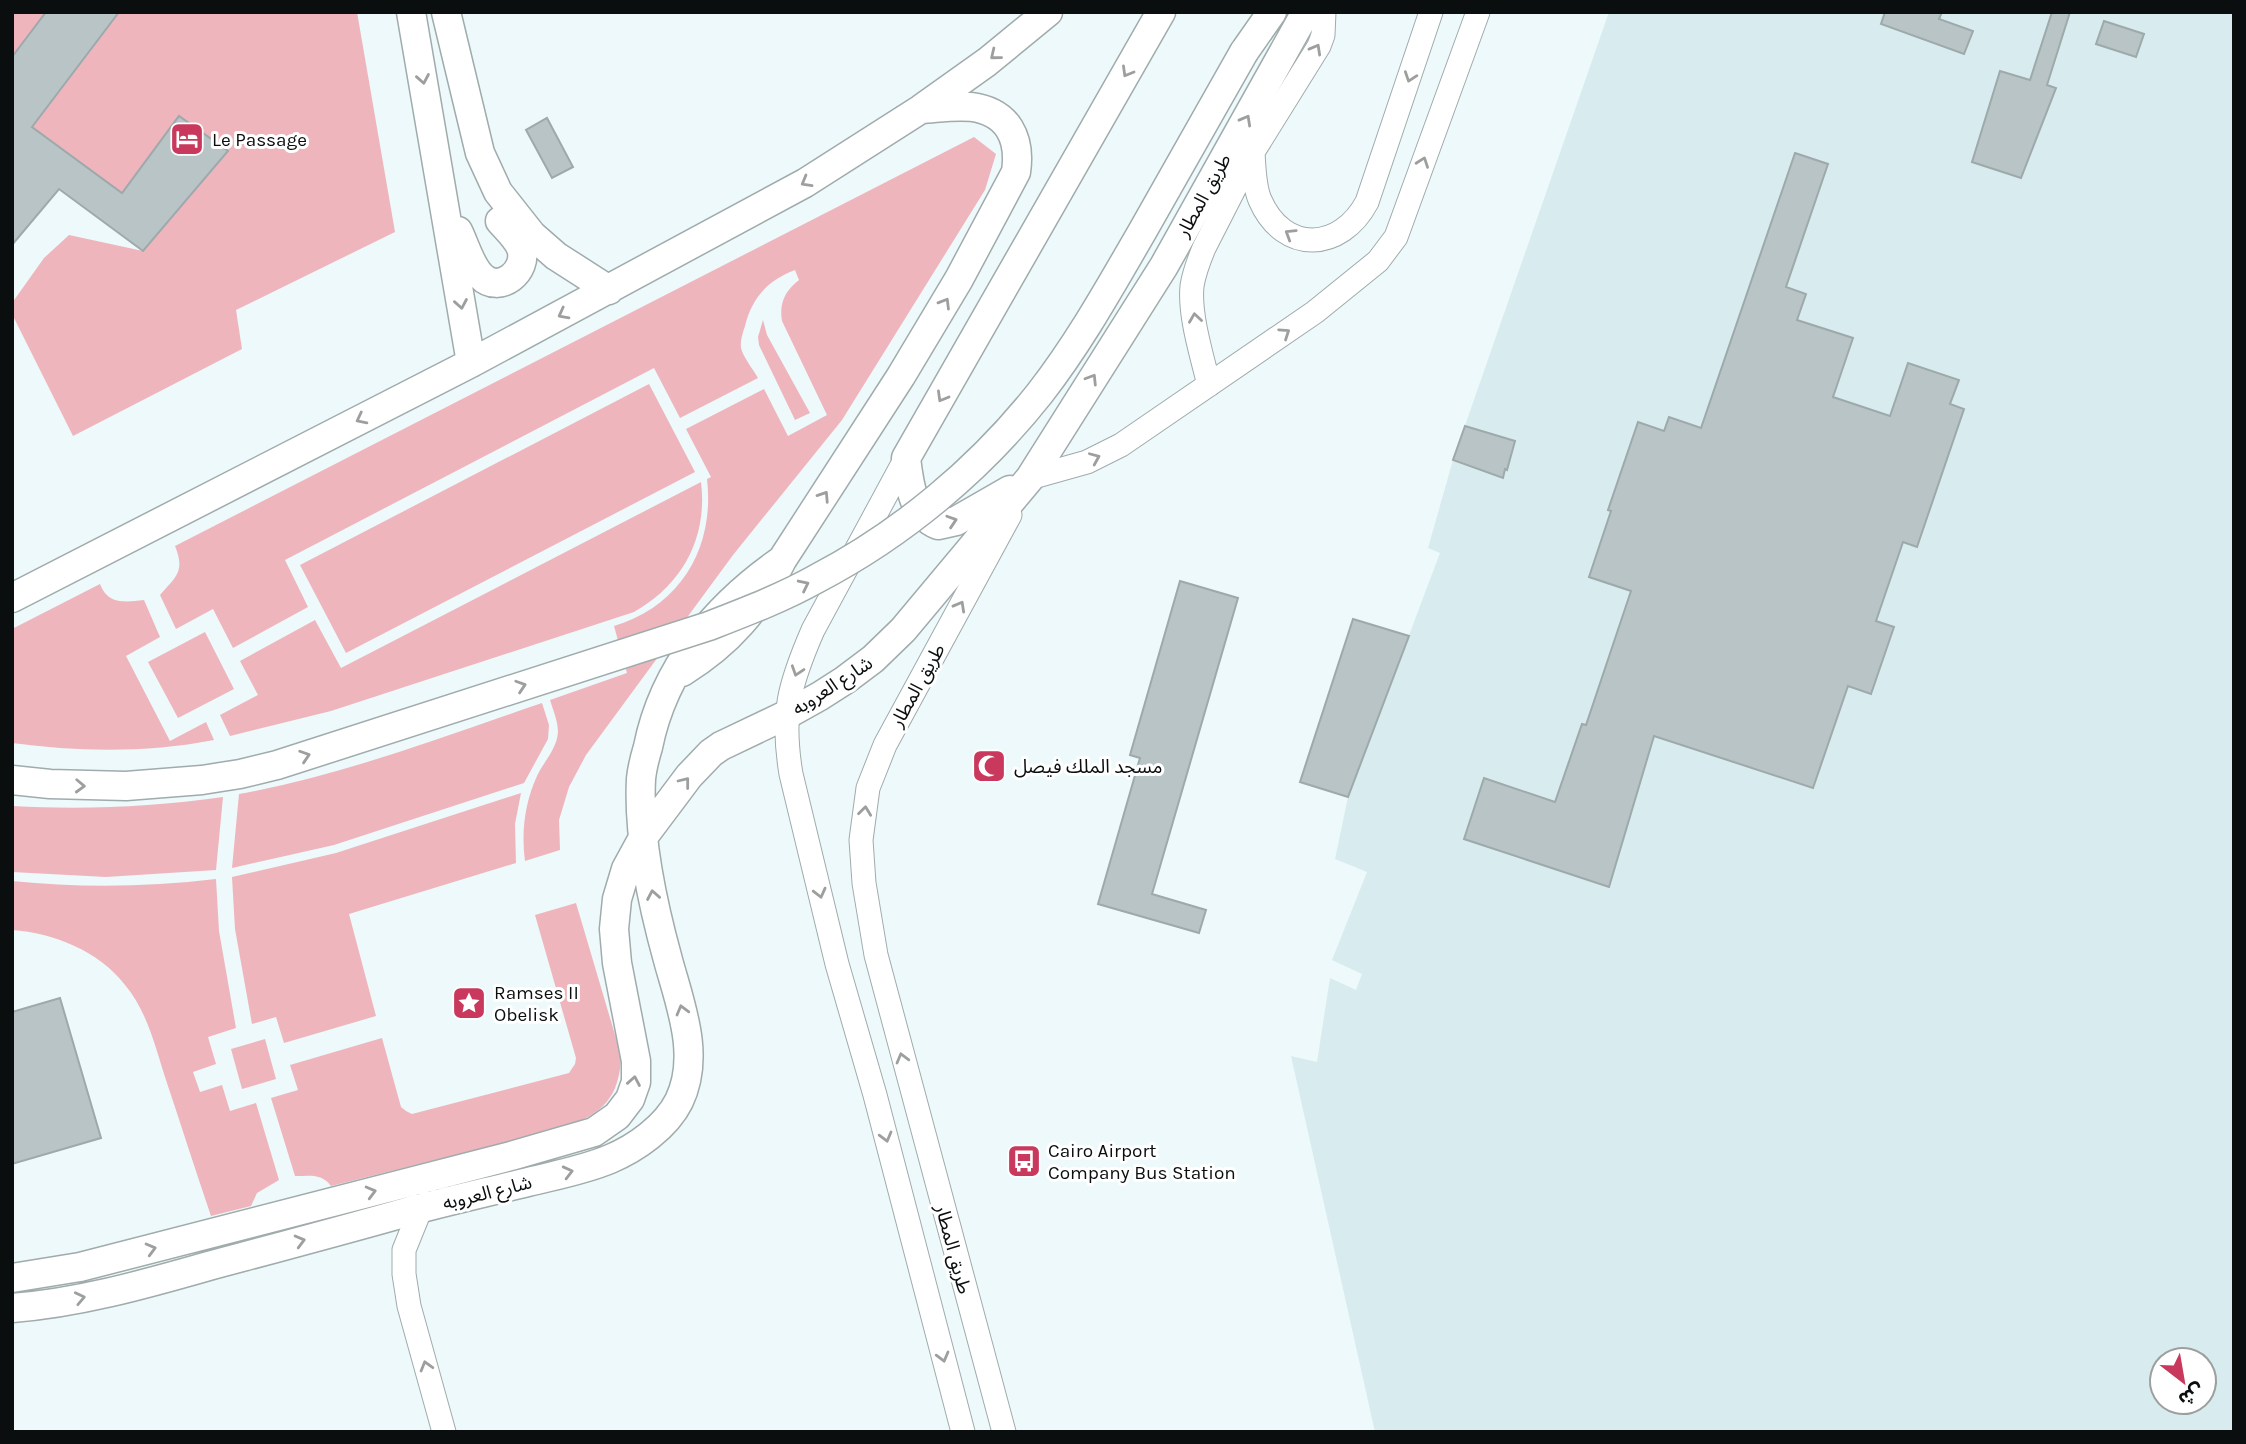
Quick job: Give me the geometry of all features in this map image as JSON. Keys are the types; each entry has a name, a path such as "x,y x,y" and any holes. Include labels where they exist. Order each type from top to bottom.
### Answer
{"main road":[{"path":"411,12 471,363"},
{"path":"444,200 480,275 488,282 498,284 515,275 522,259 521,248 486,200 480,153 446,12"},
{"path":"12,598 471,363 806,183 988,62 1048,12"},
{"name":"طريق المطار","path":"906,458 1161,12"},
{"path":"12,780 50,785 126,786 202,780 277,765 709,626 816,580 866,550 914,516 959,479 1039,394 1098,308 1244,52 1272,12"},
{"name":"طريق المطار","path":"1030,478 1164,266 1306,12"},
{"path":"644,836 641,777 656,716 685,654 738,593 782,560 901,376 959,279 1016,172 1016,142 999,117 986,110 969,107 921,109"},
{"path":"480,153 498,192 532,235 556,256 608,290"},
{"path":"906,458 911,488 919,508 925,517 938,525 956,521 1030,478"},
{"name":"شارع العروبه","path":"12,1279 80,1267 150,1250 511,1156 594,1132 617,1116 630,1098 636,1082 636,1061 617,963 614,929 617,899 626,869 644,836 689,776 711,753 786,715 845,680 873,659 893,640 1030,478"},
{"name":"شارع العروبه","path":"12,1308 68,1300 148,1283 421,1208 584,1168 614,1158 644,1140 664,1123 679,1101 686,1079 688,1053 686,1025 654,900 644,836"}],"street":[{"path":"1209,385 1196,326 1192,286 1204,248 1253,152 1319,46 1323,35 1324,12"},
{"path":"1253,152 1259,200 1282,230 1300,241 1322,240 1344,231 1359,218 1367,202 1431,12"},
{"path":"1030,478 1087,462 1121,445 1324,305 1377,261 1396,237 1478,12"},
{"name":"طريق المطار","path":"906,458 813,631 791,688 785,743 790,774 844,989 875,1095 963,1432"},
{"name":"طريق المطار","path":"1004,1432 881,977 870,925 861,840 868,788 891,734 1030,478"},
{"path":"844,989 881,977"},
{"path":"875,1095 910,1087"},
{"path":"421,1208 404,1250 404,1274 409,1306 444,1432"}],"shaded area":[{"path":"12,12 46,12 12,57"},
{"path":"110,12 357,12 395,232 236,310 242,349 73,436 12,314 12,303 44,258 69,235 143,251 228,151 179,117 122,193 32,127 115,17"},
{"path":"1609,12 2234,12 2234,1432 1375,1432 1291,1056 1317,1062 1330,978 1356,990 1362,974 1332,960 1367,872 1335,859 1348,797 1440,553 1428,548 1453,460"},
{"path":"974,137 996,154 985,190 842,420 733,555 586,755 569,787 559,820 560,850 525,861 524,828 527,807 537,776 553,749 558,732 550,700 627,673 614,626 638,617 658,604 675,589 689,570 699,550 705,528 707,479 711,477 686,429 764,389 788,436 827,415 782,321 784,298 799,280 795,270 762,291 748,316 741,348 758,378 680,418 654,368 285,560 308,607 233,648 213,609 176,629 160,595 178,573 179,562 175,546"},
{"path":"763,320 767,335 810,413 795,420 759,345 758,337"},
{"path":"649,384 695,472 346,653 300,565"},
{"path":"701,482 700,522 696,541 688,558 666,588 634,612 331,711 230,736 220,715 258,695 240,661 315,620 341,668"},
{"path":"100,584 112,599 144,600 160,637 126,656 170,741 206,722 214,740 113,750 12,743 12,629"},
{"path":"205,632 234,689 178,718 148,662"},
{"path":"542,703 549,725 548,739 524,783 334,845 232,868 239,794 355,766"},
{"path":"521,793 515,824 516,863 349,914 376,1016 284,1043 276,1017 252,1024 235,929 232,877 336,853"},
{"path":"223,797 216,870 106,877 12,872 12,806 118,807"},
{"path":"216,879 219,931 236,1028 208,1037 216,1064 193,1072 200,1092 222,1085 230,1111 256,1103 279,1180 257,1193 251,1206 211,1216 151,1032 140,1007 114,973 89,953 44,935 12,930 12,881 114,886"},
{"path":"576,903 621,1055 617,1083 598,1110 563,1128 331,1186 319,1177 295,1176 271,1098 298,1090 290,1065 382,1038 401,1107 412,1114 569,1073 576,1058 535,915"},
{"path":"265,1039 276,1079 242,1089 231,1049"}],"building":[{"name":"Le Passage","path":"46,12 119,12 32,127 122,193 179,116 228,151 143,251 59,189 12,245 12,57"},
{"path":"1885,12 1942,12 1939,19 1973,31 1964,54 1881,24"},
{"path":"2052,12 2070,12 2047,85 2056,88 2021,178 1972,162 2000,71 2030,80"},
{"path":"2104,21 2144,34 2136,57 2096,44"},
{"path":"547,118 573,167 552,178 526,130"},
{"path":"1795,153 1828,164 1786,287 1806,294 1797,320 1853,338 1833,397 1890,416 1908,363 1959,380 1950,404 1964,409 1917,547 1903,542 1876,621 1894,627 1871,694 1848,686 1813,788 1654,736 1609,887 1464,839 1484,778 1555,802 1582,724 1586,725 1631,591 1589,577 1638,422 1664,431 1669,417 1701,428"},
{"path":"1465,426 1515,441 1503,478 1453,460"},
{"path":"1180,581 1238,598 1152,894 1206,910 1199,933 1098,904 1140,758 1130,755"},
{"path":"1353,619 1409,636 1348,797 1300,782"},
{"path":"60,998 101,1138 12,1164 12,1012"}],"place":[{"name":"Le Passage","path":"187,139"},
{"name":"مسجد الملك فيصل","path":"989,766"},
{"name":"Ramses II Obelisk","path":"469,1003"},
{"name":"Cairo Airport Company Bus Station","path":"1024,1161"}]}
